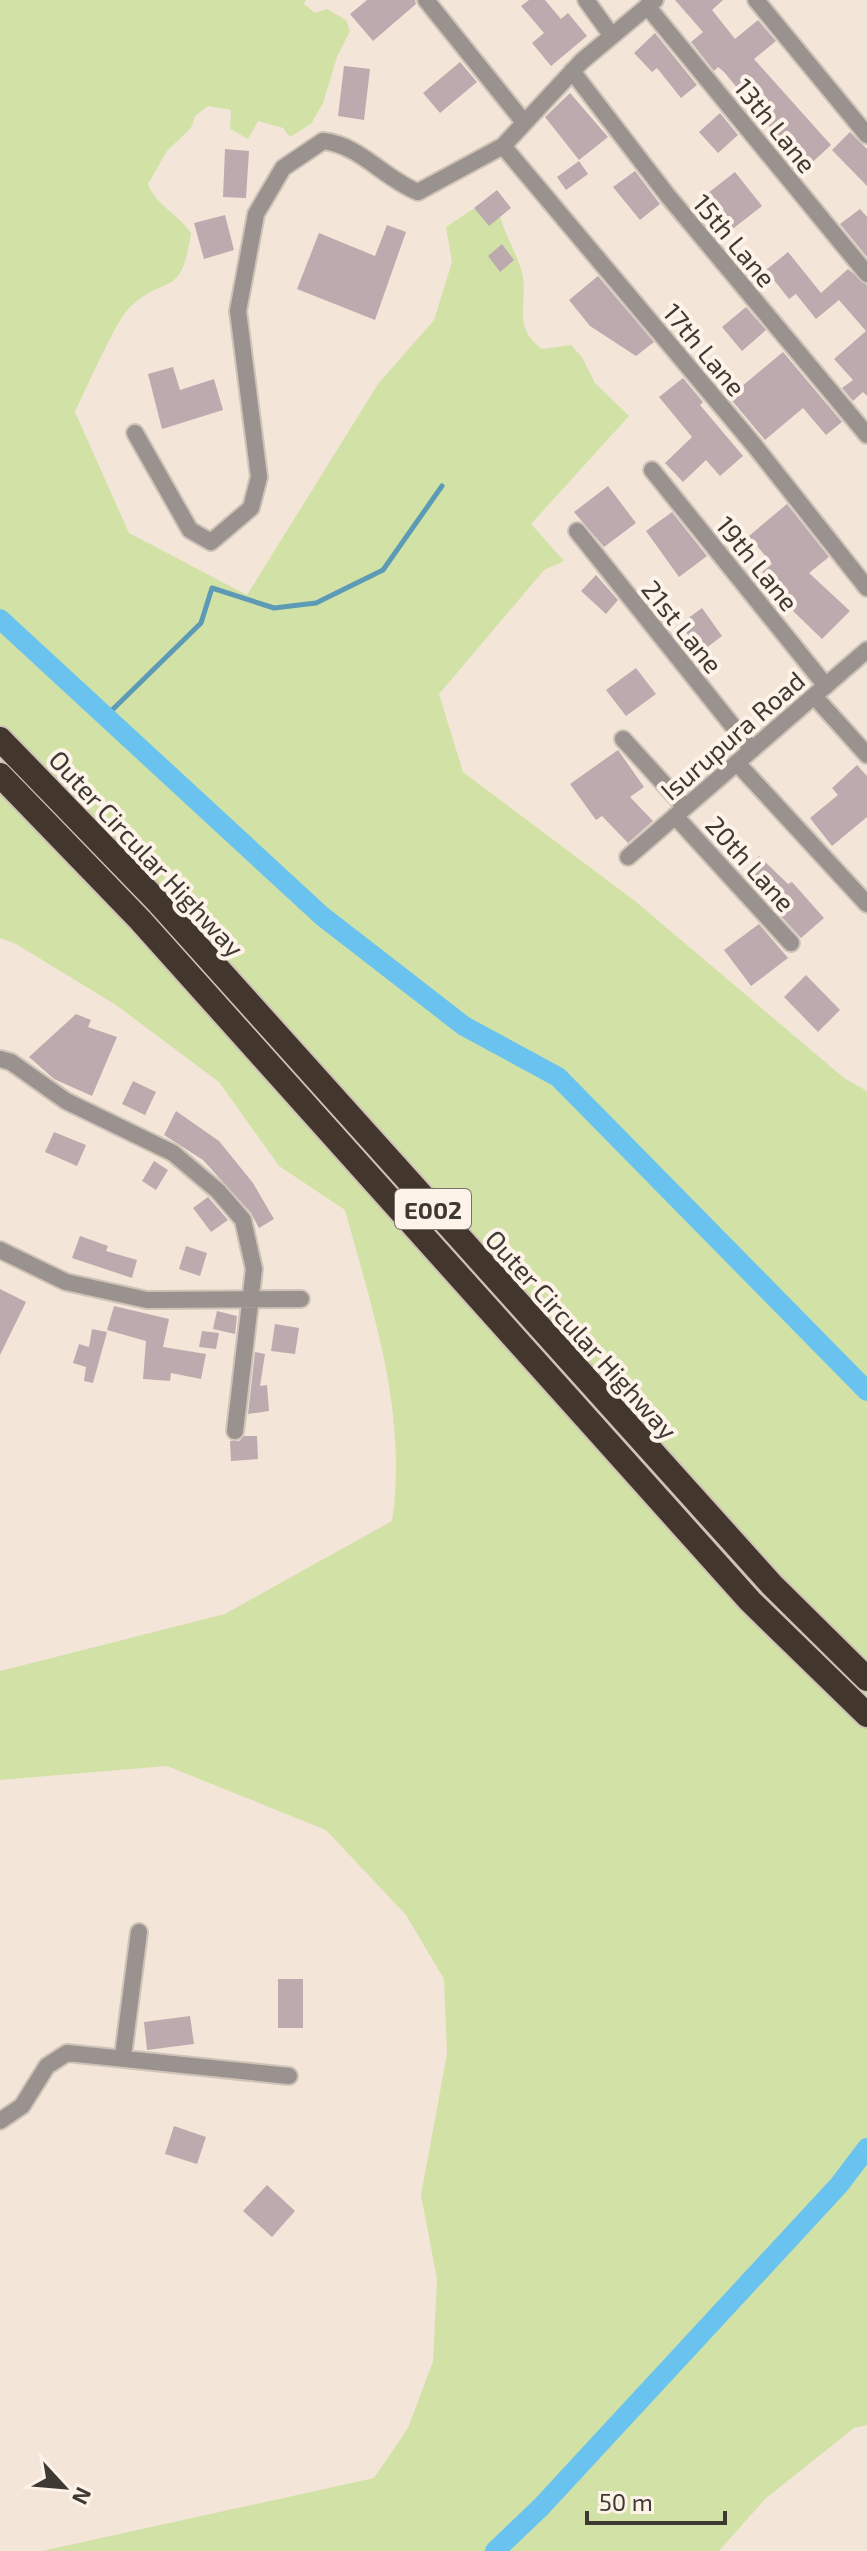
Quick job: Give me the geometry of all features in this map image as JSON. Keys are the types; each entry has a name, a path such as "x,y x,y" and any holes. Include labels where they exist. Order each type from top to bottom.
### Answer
{"highway":[{"name":"Outer Circular Highway","path":"0,739 158,902 752,1563 867,1679"},
{"name":"Outer Circular Highway","path":"0,775 150,932 750,1601 867,1715"}],"street":[{"path":"426,0 523,121"},
{"path":"586,0 612,36"},
{"path":"756,0 867,135"},
{"path":"135,433 190,530 211,542 251,508 259,477 238,311 256,214 283,168 323,141 345,144 393,182 418,192 503,146 572,71 651,3"},
{"name":"13th Lane","path":"651,3 867,274"},
{"name":"15th Lane","path":"572,71 668,196 867,435"},
{"name":"17th Lane","path":"503,146 754,445 867,588"},
{"name":"19th Lane","path":"652,470 867,755"},
{"name":"21st Lane","path":"577,531 752,750"},
{"name":"Isurupura Road","path":"628,857 867,650"},
{"name":"20th Lane","path":"623,739 680,812 791,943"},
{"path":"737,763 867,904"},
{"path":"0,1059 11,1062 66,1101 173,1153 218,1191 243,1220 254,1269 235,1431"},
{"path":"0,1250 66,1282 147,1300 301,1299"},
{"path":"123,2056 139,1932"},
{"path":"0,2121 22,2106 47,2066 67,2053 123,2056 289,2076"}],"green space":[{"path":"0,0 306,0 304,4 315,13 327,9 346,20 350,31 337,57 323,103 311,124 290,137 283,128 258,121 248,139 230,129 231,110 208,106 195,116 191,128 167,151 148,184 156,197 191,233 187,254 177,277 142,297 123,315 75,412 129,533 247,595 378,384 434,320 452,262 446,227 473,209 500,216 521,269 526,331 542,349 571,345 582,357 595,383 629,416 531,524 564,561 544,570 439,694 463,772 635,901 844,1078 867,1091 867,2425 854,2428 765,2499 719,2551 42,2551 374,2478 408,2428 433,2361 437,2279 421,2195 447,2054 444,1979 406,1915 326,1830 167,1766 0,1780 0,1671 225,1614 392,1521 396,1481 392,1403 385,1364 345,1210 279,1166 219,1082 116,1005 16,944 0,938"}],"building":[{"path":"367,0 415,0 416,4 373,41 350,14"},
{"path":"529,0 545,0 561,19 568,13 587,36 551,66 532,43 544,33 521,6"},
{"path":"675,0 723,0 712,10 735,39 758,20 776,41 754,59 831,145 805,169 724,72 718,67 714,71 691,42 703,32"},
{"path":"655,33 697,85 681,98 657,68 652,72 634,53"},
{"path":"460,62 477,82 440,113 423,93"},
{"path":"344,66 370,69 364,120 338,116"},
{"path":"570,93 608,137 579,160 545,117"},
{"path":"720,113 738,135 718,153 699,132"},
{"path":"850,132 867,149 867,186 832,150"},
{"path":"225,149 249,151 246,198 223,197"},
{"path":"579,161 588,174 566,190 557,177"},
{"path":"635,171 660,204 640,220 613,187"},
{"path":"735,172 762,206 730,231 703,197"},
{"path":"497,190 511,208 489,226 474,208"},
{"path":"860,209 867,217 867,257 840,224"},
{"path":"225,215 234,250 204,259 194,223"},
{"path":"387,225 406,232 375,320 297,289 319,233 375,256"},
{"path":"502,244 514,260 500,272 488,256"},
{"path":"788,252 821,293 848,269 867,285 867,396 863,392 853,401 842,388 853,380 834,359 866,331 839,300 816,319 796,294 789,299 766,270"},
{"path":"598,276 654,342 636,356 590,326 569,300"},
{"path":"746,307 766,330 742,351 722,327"},
{"path":"783,352 842,422 826,435 803,408 765,440 729,397"},
{"path":"173,367 180,390 214,379 223,410 162,429 148,374"},
{"path":"683,378 703,402 700,405 743,456 720,476 706,460 683,482 665,463 692,437 659,397"},
{"path":"608,486 636,523 604,547 574,512"},
{"path":"787,504 829,557 809,573 850,611 822,639 793,611 762,572 772,564 749,536"},
{"path":"672,512 707,556 679,577 646,531"},
{"path":"596,575 618,600 606,614 581,591"},
{"path":"702,608 722,636 701,652 680,624"},
{"path":"636,668 656,694 626,716 606,690"},
{"path":"618,750 644,787 630,797 653,821 628,843 602,816 596,820 570,784"},
{"path":"857,765 867,776 867,817 832,846 810,818 838,795 832,788"},
{"path":"759,856 788,884 792,882 824,918 801,938 768,902 774,897 746,869"},
{"path":"759,924 788,958 751,986 724,950"},
{"path":"806,975 840,1010 818,1032 784,997"},
{"path":"76,1014 91,1020 88,1027 117,1037 92,1096 54,1079 29,1057"},
{"path":"133,1081 156,1092 145,1115 122,1104"},
{"path":"176,1111 219,1141 253,1183 274,1219 259,1228 251,1213 203,1160 164,1135"},
{"path":"54,1132 86,1145 77,1166 45,1152"},
{"path":"154,1161 168,1170 156,1190 142,1181"},
{"path":"208,1197 228,1220 211,1232 193,1208"},
{"path":"80,1236 108,1246 106,1251 137,1260 132,1278 72,1258"},
{"path":"186,1246 207,1253 200,1276 179,1269"},
{"path":"0,1289 26,1302 0,1355"},
{"path":"114,1306 169,1319 163,1347 206,1354 201,1379 171,1373 170,1381 143,1379 146,1341 107,1330"},
{"path":"217,1311 237,1316 235,1334 213,1329"},
{"path":"275,1324 299,1328 295,1354 271,1351"},
{"path":"92,1329 107,1332 93,1383 84,1381 86,1367 73,1363 79,1344 89,1347"},
{"path":"202,1331 219,1333 216,1349 199,1347"},
{"path":"255,1352 265,1354 260,1386 267,1385 269,1411 248,1414"},
{"path":"244,1436 257,1436 258,1459 231,1461 230,1441 239,1441"},
{"path":"278,1979 303,1979 303,2028 278,2028"},
{"path":"190,2016 194,2044 147,2050 144,2022"},
{"path":"174,2126 206,2137 197,2164 165,2154"},
{"path":"267,2185 295,2211 272,2237 243,2211"}],"waterway":[{"path":"105,717 201,623 212,588 274,608 316,603 383,570 442,486"},
{"path":"0,619 322,916 464,1026 558,1077 867,1391"},
{"path":"495,2551 541,2507 839,2185 867,2148"}]}
